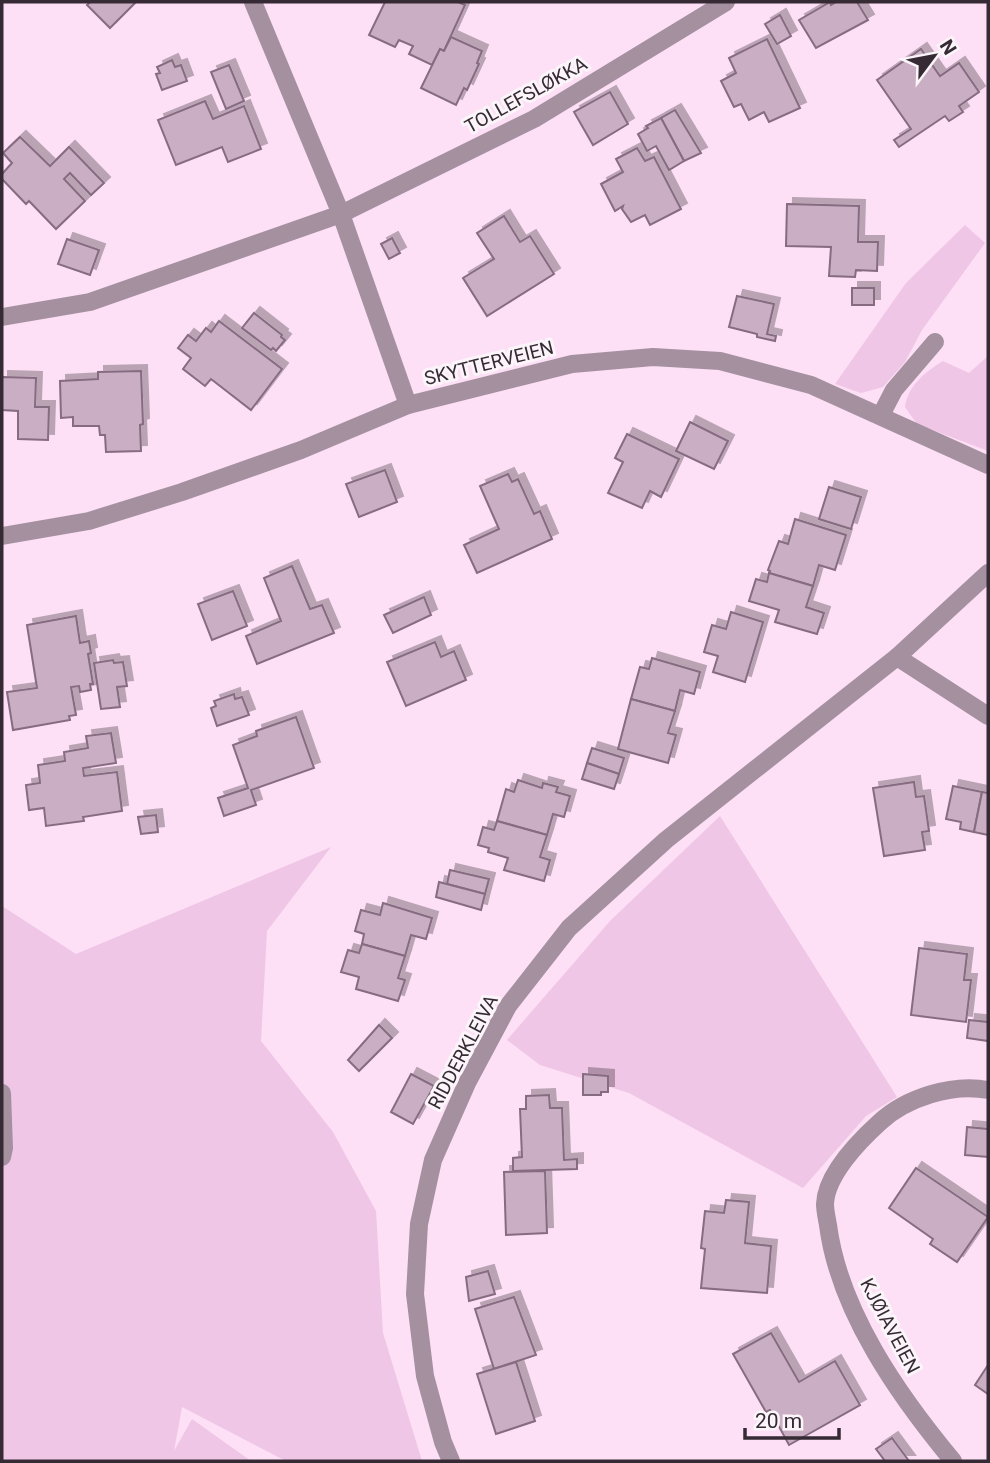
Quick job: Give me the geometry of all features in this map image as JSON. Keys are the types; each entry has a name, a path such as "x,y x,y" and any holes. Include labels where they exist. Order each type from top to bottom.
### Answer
{"street":[{"path":"253,2 341,214 408,405"},
{"name":"TOLLEFSLØKKA","path":"2,317 90,302 341,214 534,119 726,2"},
{"path":"881,415 894,390 935,342"},
{"name":"SKYTTERVEIEN","path":"2,536 89,521 182,492 301,450 408,405 572,364 653,357 720,361 811,384 988,465"},
{"name":"RIDDERKLEIVA","path":"451,1461 425,1376 415,1294 419,1224 433,1160 467,1083 508,1006 569,928 666,839 897,657 988,573"},
{"path":"897,657 988,716"},
{"name":"KJØIAVEIEN","path":"953,1461 882,1363 851,1304 831,1251 825,1203 834,1177 856,1143 886,1116 913,1100 942,1092 978,1088 988,1090"},
{"path":"2,1093 2,1157"}],"shaded area":[{"path":"965,225 985,243 922,330 905,362 883,387 861,393 835,384 906,283"},
{"path":"988,356 988,451 917,424 905,407 910,392 924,375 943,361 969,373"},
{"path":"720,816 897,1097 866,1116 803,1188 629,1093 540,1065 507,1040 610,921"},
{"path":"331,847 267,931 261,1041 333,1132 376,1211 383,1333 422,1461 286,1461 182,1407 174,1451 192,1419 251,1461 2,1461 2,906 76,954"}],"building":[{"path":"90,2 136,2 110,28 87,5"},
{"path":"385,2 458,2 465,5 444,51 440,49 432,65 409,54 413,46 399,40 395,47 369,35"},
{"path":"830,2 831,5 836,2 857,2 868,20 816,48 799,20"},
{"path":"780,15 791,36 777,44 765,24"},
{"path":"451,37 482,51 467,90 464,88 456,105 421,88 440,49 444,51"},
{"path":"767,39 800,108 769,122 764,112 749,120 741,104 734,107 721,81 736,73 729,58"},
{"path":"921,49 940,76 959,63 979,92 959,106 963,112 949,121 945,116 899,147 894,140 911,129 877,80"},
{"path":"172,60 175,67 181,65 187,81 162,90 156,74 160,73 157,67"},
{"path":"229,65 244,101 226,109 211,72"},
{"path":"610,92 628,124 593,145 574,112"},
{"path":"205,101 213,119 244,106 261,149 228,162 222,147 176,165 158,120"},
{"path":"675,110 701,153 684,161 661,118"},
{"path":"661,118 684,161 669,170 656,146 647,151 638,134"},
{"path":"20,137 50,166 69,147 104,183 91,195 70,173 64,179 85,201 56,229 29,201 26,204 2,179 2,174 12,163 3,153"},
{"path":"637,148 645,161 654,157 681,209 650,225 645,215 631,222 622,209 623,206 615,211 601,184 623,172 616,159"},
{"path":"787,204 859,206 858,242 878,242 877,271 856,270 855,277 829,276 831,247 786,246"},
{"path":"504,216 520,242 530,236 554,274 487,316 463,278 494,259 477,233"},
{"path":"392,238 400,253 389,259 381,244"},
{"path":"67,239 99,250 90,275 58,264"},
{"path":"852,288 874,288 874,305 852,305"},
{"path":"737,296 774,304 767,334 776,336 775,341 729,327"},
{"path":"254,313 285,340 276,351 242,328"},
{"path":"219,321 282,369 251,410 211,379 205,386 183,369 191,358 178,348 188,335 196,341 206,328 211,332"},
{"path":"141,371 141,451 106,452 105,435 100,435 99,426 73,426 73,417 61,418 60,381 98,379 98,372"},
{"path":"2,377 36,378 35,407 49,407 48,440 18,439 18,411 2,410"},
{"path":"690,422 728,441 714,469 676,451"},
{"path":"627,434 679,459 661,497 650,491 642,508 608,493 623,462 615,458"},
{"path":"385,470 397,502 359,517 346,484"},
{"path":"508,474 512,482 518,479 534,514 540,511 552,539 477,573 464,545 499,529 480,486"},
{"path":"829,487 861,497 851,529 819,519"},
{"path":"795,519 846,535 835,570 819,565 813,586 769,573 768,570 779,541 788,544"},
{"path":"292,566 310,609 322,605 334,633 257,664 246,636 281,621 264,578"},
{"path":"769,573 813,586 806,607 824,613 817,634 775,622 779,610 749,601 756,579 767,582"},
{"path":"233,591 247,626 212,640 198,604"},
{"path":"424,597 431,615 393,633 384,615"},
{"path":"731,612 763,622 745,682 713,672 718,656 704,652 712,625 726,629"},
{"path":"76,616 80,643 89,641 91,653 88,654 93,684 90,684 91,690 80,692 79,686 71,687 76,715 69,716 70,720 13,730 7,692 37,688 27,625"},
{"path":"435,642 441,657 454,651 466,680 406,706 387,662"},
{"path":"652,658 700,672 694,694 680,690 675,711 631,699 640,667 649,669"},
{"path":"113,660 114,663 123,662 127,686 117,687 120,707 101,709 94,663"},
{"path":"234,694 235,699 242,697 249,715 217,726 211,708 216,706 214,701"},
{"path":"631,699 675,711 668,733 676,735 668,763 618,749"},
{"path":"296,717 314,768 251,790 256,805 224,816 218,798 248,788 233,745 257,736 256,731"},
{"path":"111,733 116,763 83,768 84,776 117,772 122,811 83,817 84,821 46,826 44,808 29,810 26,785 40,783 38,765 65,761 64,752 88,748 86,736"},
{"path":"592,748 624,758 619,774 587,763"},
{"path":"587,763 619,774 614,789 582,779"},
{"path":"518,780 542,788 543,783 558,787 556,792 570,796 564,817 553,814 547,835 497,821 506,789 514,792"},
{"path":"914,782 916,797 924,796 929,831 922,832 925,850 884,856 873,788"},
{"path":"953,786 982,792 974,832 960,829 961,822 946,819"},
{"path":"982,792 988,793 988,835 974,832"},
{"path":"156,815 158,832 141,834 138,817"},
{"path":"497,821 547,835 540,857 550,860 544,881 504,870 508,858 488,852 489,848 478,845 483,827 494,830"},
{"path":"450,870 489,879 485,894 447,884"},
{"path":"439,882 485,894 481,910 436,897"},
{"path":"383,903 432,918 426,939 411,935 405,956 362,944 364,934 355,931 361,910 380,915"},
{"path":"362,944 405,956 398,978 405,980 398,1001 356,989 359,977 341,972 348,950 359,953"},
{"path":"919,948 967,954 964,980 971,980 966,1022 911,1015"},
{"path":"969,1020 988,1022 988,1041 967,1038"},
{"path":"379,1025 392,1038 359,1071 348,1060"},
{"path":"411,1074 434,1086 413,1124 391,1112"},
{"path":"583,1074 608,1076 608,1092 601,1092 601,1095 583,1095"},
{"path":"549,1095 550,1108 562,1108 564,1160 577,1159 577,1169 513,1171 513,1158 522,1157 520,1109 526,1109 526,1096"},
{"path":"967,1127 988,1129 988,1157 965,1155"},
{"path":"916,1168 988,1217 957,1262 930,1244 933,1239 889,1208"},
{"path":"545,1171 547,1233 506,1235 504,1172"},
{"path":"726,1200 749,1202 745,1243 771,1246 767,1293 701,1288 705,1211 724,1213"},
{"path":"488,1271 495,1294 469,1301 466,1277"},
{"path":"514,1297 536,1355 494,1369 475,1309"},
{"path":"771,1333 799,1382 835,1361 860,1405 789,1445 770,1410 766,1412 733,1354"},
{"path":"516,1362 535,1421 496,1434 477,1374"},
{"path":"988,1365 988,1394 975,1385"},
{"path":"892,1438 909,1461 885,1461 876,1449"}]}
